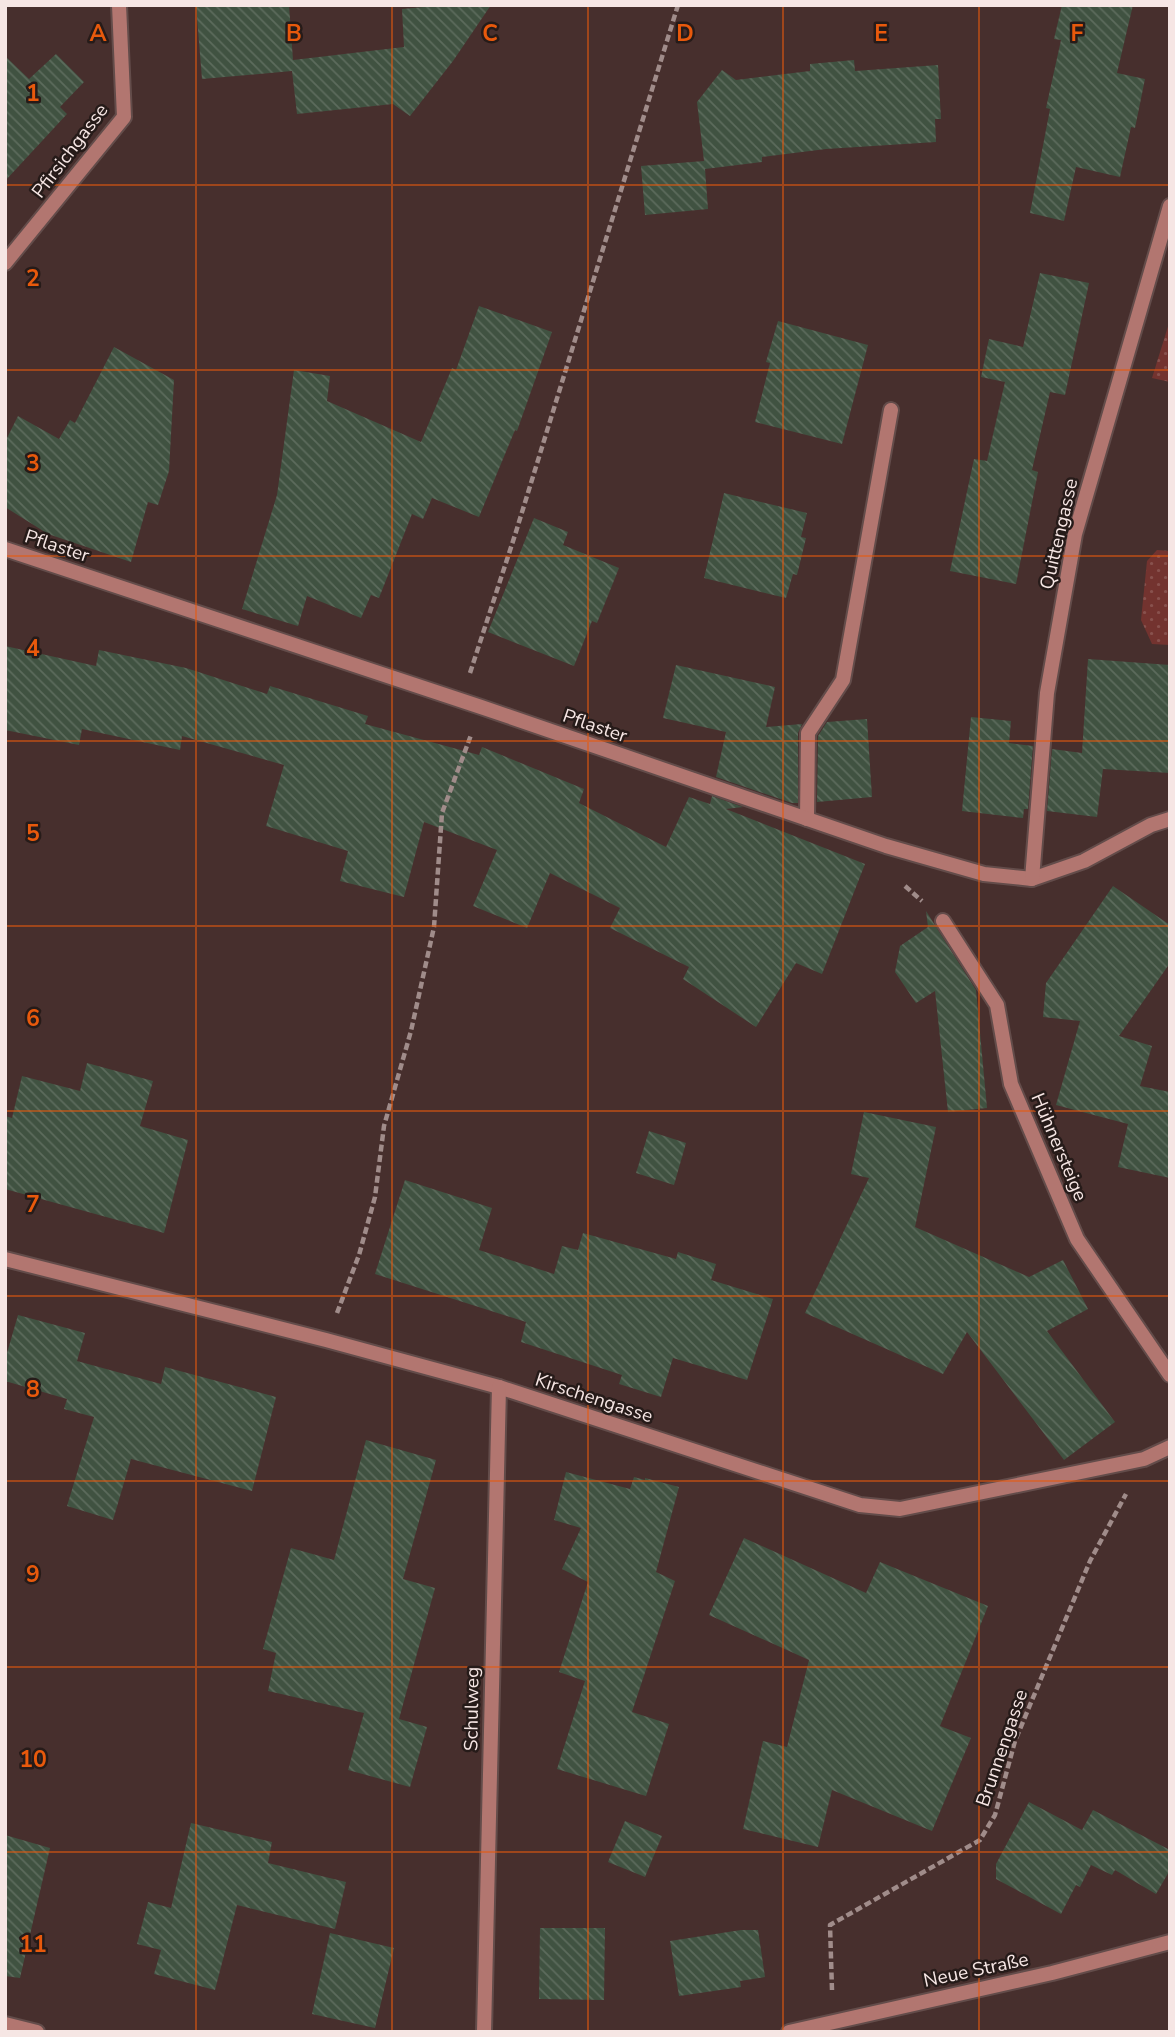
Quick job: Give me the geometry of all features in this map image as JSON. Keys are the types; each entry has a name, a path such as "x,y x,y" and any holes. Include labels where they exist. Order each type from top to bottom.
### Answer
{"street":[{"name":"Pfirsichgasse","path":"5,263 124,117 119,5"},
{"name":"Quittengasse","path":"1032,879 1047,693 1075,534 1170,206"},
{"path":"807,819 807,733 843,680 891,410"},
{"name":"Pflaster","path":"5,549 481,707 886,846 984,874 1032,879 1084,861 1151,825 1170,819"},
{"name":"Hühnersteige","path":"943,921 998,1004 1011,1084 1077,1239 1170,1375"},
{"name":"Kirschengasse","path":"5,1259 326,1340 499,1387 859,1506 900,1508 1144,1459 1170,1447"},
{"name":"Schulweg","path":"484,2032 499,1387"},
{"name":"Neue Straße","path":"789,2032 1052,1973 1170,1942"},
{"path":"5,2024 37,2032"}],"path":[{"path":"470,674 678,5"},
{"path":"342,1297 359,1255 375,1197 384,1126 411,1031 434,927 442,813 481,707"},
{"name":"Brunnengasse","path":"833,2021 830,1925 980,1840 995,1815 1015,1741 1090,1561 1144,1459"}],"shaded area":[{"path":"1170,320 1170,382 1152,378"},
{"path":"1157,550 1170,551 1170,645 1152,644 1141,620 1147,561"}],"building":[{"path":"196,5 289,5 293,60 404,47 402,9 491,5 453,61 410,116 393,104 297,114 292,71 202,79"},
{"path":"1062,5 1133,5 1117,73 1145,79 1135,128 1131,127 1120,177 1076,167 1064,221 1030,213 1050,109 1046,108 1061,40 1054,39"},
{"path":"56,54 84,82 60,107 67,114 5,181 5,56 29,79"},
{"path":"854,60 855,71 938,65 941,119 935,119 936,142 826,149 762,157 762,162 705,169 708,209 645,215 641,166 704,161 697,102 722,70 736,80 810,71 810,64"},
{"path":"1040,273 1089,283 1065,395 1050,392 1032,470 1038,472 1016,584 950,571 974,459 987,461 1005,382 981,377 989,339 1023,347"},
{"path":"479,306 552,332 517,431 515,430 479,517 432,498 423,519 412,514 379,598 371,595 361,618 307,596 298,626 242,609 277,495 294,370 330,376 327,401 421,442 452,368 456,370"},
{"path":"778,321 868,345 842,444 755,422 770,363 766,362"},
{"path":"114,347 174,380 169,471 158,505 148,502 131,562 48,534 5,507 5,442 18,416 59,439 70,420 75,423"},
{"path":"724,493 807,513 801,537 806,538 797,575 793,574 786,598 704,578"},
{"path":"534,518 568,532 563,545 619,568 597,623 592,621 574,666 488,632"},
{"path":"5,646 96,666 99,650 186,668 267,694 270,686 368,716 365,724 479,755 482,747 584,789 579,803 666,847 689,797 710,804 712,796 743,807 726,809 865,864 822,974 796,963 756,1027 683,979 689,967 610,928 620,908 550,873 527,928 473,906 497,850 424,822 404,897 340,881 348,851 266,826 284,765 182,736 180,750 82,729 79,745 5,730"},
{"path":"1088,659 1170,665 1170,773 1103,769 1097,817 1047,811 1052,749 1082,753"},
{"path":"676,665 775,687 766,727 802,724 798,733 798,803 716,777 726,732 663,718"},
{"path":"971,717 1011,721 1009,743 1033,746 1028,809 1024,809 1023,818 962,811"},
{"path":"867,719 872,797 817,802 818,736 827,722"},
{"path":"1113,886 1170,925 1170,963 1119,1036 1152,1046 1140,1086 1170,1092 1170,1178 1118,1167 1128,1124 1056,1105 1080,1021 1043,1017 1046,983"},
{"path":"926,911 976,990 987,1108 948,1112 935,991 916,1003 895,972 900,946 928,927"},
{"path":"87,1063 153,1081 140,1126 188,1140 164,1233 5,1189 5,1116 12,1118 22,1076 80,1091"},
{"path":"864,1112 936,1127 915,1227 1029,1277 1063,1260 1088,1309 1047,1331 1115,1422 1064,1460 967,1332 943,1374 805,1313 869,1178 851,1174"},
{"path":"649,1131 686,1143 674,1185 636,1173"},
{"path":"405,1180 492,1208 479,1250 554,1274 562,1246 578,1250 583,1233 676,1259 678,1252 716,1264 711,1280 773,1299 747,1380 673,1358 661,1397 619,1384 622,1375 521,1342 526,1322 375,1274"},
{"path":"18,1315 85,1333 77,1361 161,1384 165,1367 276,1397 252,1491 131,1459 113,1520 67,1506 94,1417 64,1409 67,1399 5,1381 5,1360"},
{"path":"366,1440 436,1460 403,1579 435,1588 399,1719 427,1727 410,1787 348,1770 364,1713 268,1691 276,1653 263,1649 291,1548 334,1560"},
{"path":"566,1472 630,1489 634,1477 679,1487 656,1572 675,1581 632,1712 669,1724 646,1796 557,1769 585,1681 559,1672 588,1582 562,1569 581,1528 554,1520"},
{"path":"744,1538 866,1593 880,1562 988,1606 940,1726 971,1738 932,1831 832,1790 818,1847 743,1829 763,1741 787,1747 809,1660 709,1615"},
{"path":"1029,1802 1082,1830 1093,1810 1170,1850 1170,1870 1156,1894 1115,1870 1112,1875 1091,1865 1080,1887 1076,1885 1061,1914 996,1879 996,1864"},
{"path":"625,1821 662,1836 645,1877 608,1862"},
{"path":"191,1823 272,1842 268,1863 346,1882 335,1929 237,1905 215,1990 154,1974 161,1950 137,1944 148,1902 171,1908"},
{"path":"5,1835 50,1848 20,1978 5,1976"},
{"path":"540,1928 605,1928 604,2000 539,1999"},
{"path":"741,1930 758,1930 765,1977 740,1981 741,1987 679,1996 670,1941"},
{"path":"330,1933 394,1948 375,2028 312,2014"}]}
